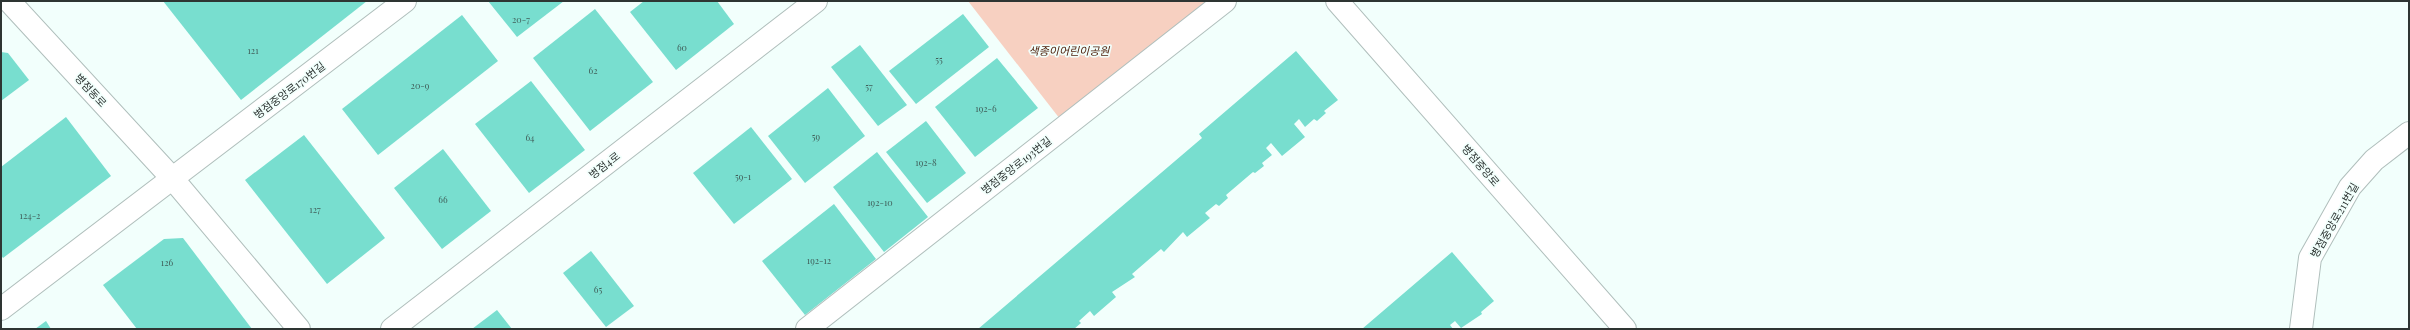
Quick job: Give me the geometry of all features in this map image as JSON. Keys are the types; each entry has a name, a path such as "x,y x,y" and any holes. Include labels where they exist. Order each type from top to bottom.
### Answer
{"street":[{"name":"병점동로","path":"9,1 172,178 299,329"},
{"name":"병점중앙로170번길","path":"172,178 405,1"},
{"name":"병점4로","path":"392,329 816,1"},
{"name":"병점중앙로193번길","path":"807,329 1225,1"},
{"name":"병점중앙로","path":"1337,1 1625,329"},
{"name":"병점중앙로211번길","path":"2301,329 2310,258 2350,187 2374,160 2409,133"},
{"path":"1,309 172,178"}],"green space":[{"name":"색종이어린이공원","path":"968,1 1212,1 1060,119"}],"building":[{"path":"163,1 367,1 241,100"},
{"path":"488,1 564,1 517,37"},
{"path":"644,1 717,1 734,24 676,70 630,12"},
{"path":"595,9 653,82 590,131 533,58"},
{"path":"963,14 989,47 916,104 889,71"},
{"path":"462,15 498,61 378,155 342,109"},
{"path":"860,45 907,105 878,126 831,67"},
{"path":"1296,51 1338,100 1324,111 1326,113 1317,121 1314,119 1305,127 1299,119 1294,124 1305,137 1282,156 1271,143 1266,148 1272,155 1262,163 1264,166 1255,173 1253,172 1226,195 1228,198 1219,206 1216,204 1205,213 1210,218 1187,237 1183,232 1164,252 1161,249 1132,274 1135,277 1112,292 1116,297 1094,316 1090,311 1079,321 1081,323 1074,329 978,329 1202,138 1199,134"},
{"path":"1,52 8,53 29,80 1,101"},
{"path":"997,58 1038,108 975,157 935,107"},
{"path":"531,81 585,150 529,193 475,124"},
{"path":"828,88 865,136 805,183 768,136"},
{"path":"66,117 111,176 3,258 1,255 1,167"},
{"path":"926,121 966,173 927,203 886,152"},
{"path":"751,127 792,179 734,224 693,173"},
{"path":"304,135 385,238 327,284 245,180"},
{"path":"443,149 491,211 442,249 394,188"},
{"path":"877,152 928,217 884,252 833,187"},
{"path":"834,204 876,259 805,315 762,261"},
{"path":"183,238 252,329 137,329 103,285 164,239"},
{"path":"591,251 634,306 606,327 563,273"},
{"path":"1452,252 1494,301 1481,312 1482,314 1461,328 1455,321 1450,325 1453,329 1362,329"},
{"path":"497,310 512,329 472,329"},
{"path":"46,321 51,329 35,329"}]}
